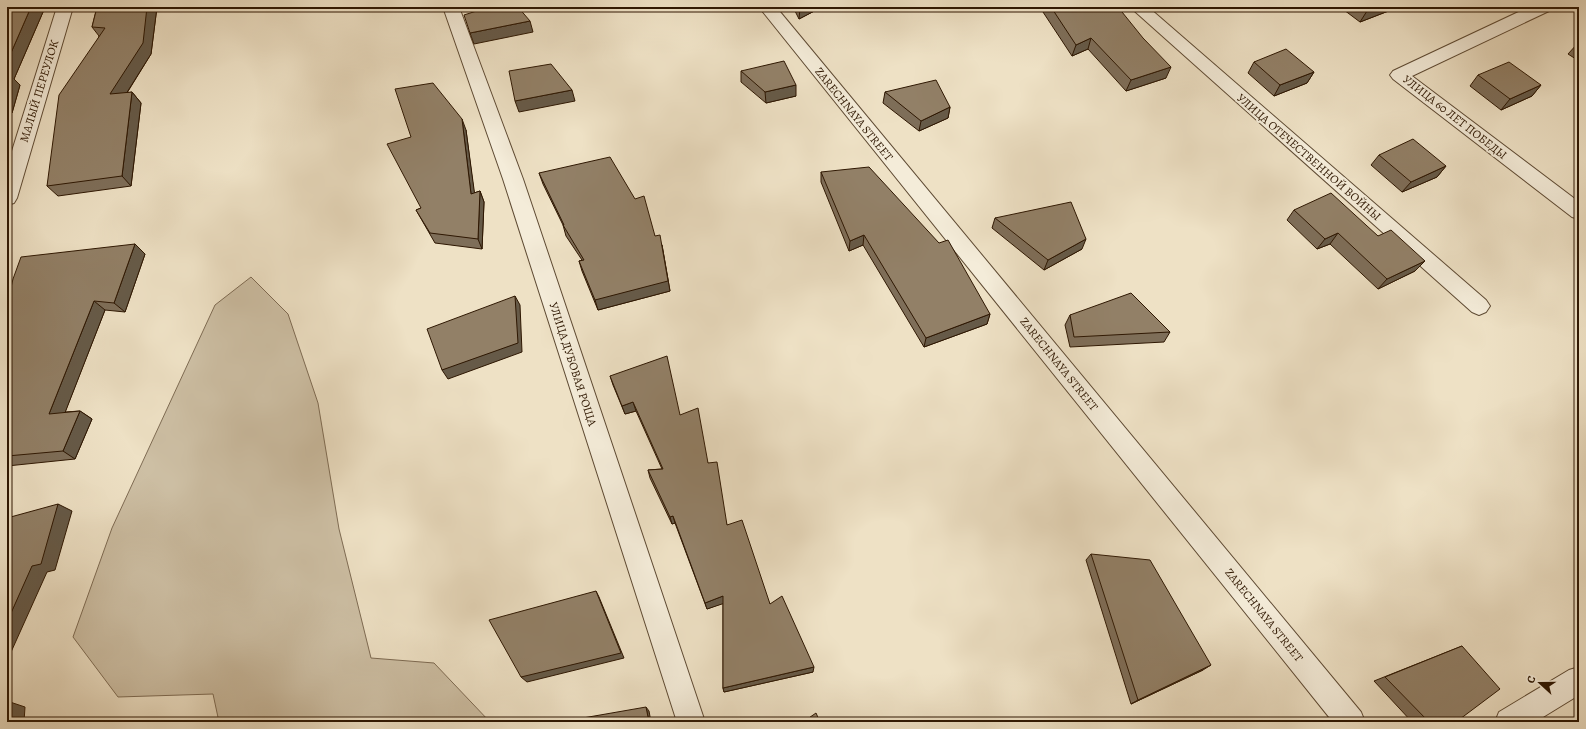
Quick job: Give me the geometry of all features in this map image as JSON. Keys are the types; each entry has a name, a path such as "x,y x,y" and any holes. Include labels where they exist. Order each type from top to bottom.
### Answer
{"street":[{"name":"МАЛЫЙ ПЕРЕУЛОК","path":"7,198 65,7"},
{"name":"УЛИЦА ДУБОВАЯ РОЩА","path":"451,7 513,179 691,722"},
{"name":"ZARECHNAYA STREET","path":"767,7 1351,722"},
{"name":"УЛИЦА ОТЕЧЕСТВЕННОЙ ВОЙНЫ","path":"1138,7 1479,306"},
{"name":"УЛИЦА 60 ЛЕТ ПОБЕДЫ","path":"1543,7 1399,75 1579,212"},
{"path":"1508,722 1579,680"}],"shaded area":[{"path":"251,277 288,314 318,403 339,529 371,658 434,663 490,722 219,722 213,694 118,697 73,637 112,528 215,305"}],"building":[{"path":"7,7 31,7 7,62"},
{"path":"97,7 147,7 143,43 110,94 132,92 122,176 47,186 59,95 105,28 92,27"},
{"path":"489,7 518,7 530,21 470,33 464,15"},
{"path":"1051,7 1118,7 1143,38 1171,67 1131,80 1091,38 1076,45"},
{"path":"1362,7 1378,7 1367,11"},
{"path":"1286,49 1314,72 1280,85 1254,62"},
{"path":"784,61 796,85 765,92 741,71"},
{"path":"1509,62 1541,85 1510,99 1478,75"},
{"path":"551,64 572,90 515,101 509,71"},
{"path":"10,74 7,83 7,75"},
{"path":"936,80 950,107 921,121 885,92"},
{"path":"433,83 462,119 471,194 480,191 478,239 430,233 416,210 421,208 387,144 411,137 395,89"},
{"path":"1413,139 1446,166 1411,182 1379,155"},
{"path":"610,157 635,199 644,196 655,236 660,235 668,281 595,300 579,261 584,260 563,225 539,173"},
{"path":"869,167 939,243 948,240 990,314 926,338 864,235 850,241 821,172"},
{"path":"1331,193 1378,236 1391,230 1425,261 1387,279 1338,233 1325,239 1294,210"},
{"path":"1071,202 1086,239 1048,260 995,218"},
{"path":"135,244 114,303 94,301 49,414 80,411 63,451 7,456 7,304 13,279 21,257"},
{"path":"1131,293 1170,332 1074,337 1070,315"},
{"path":"515,296 518,343 442,370 427,329"},
{"path":"667,356 680,415 698,408 708,463 717,462 727,525 742,520 770,604 782,596 814,667 723,688 723,596 705,603 673,516 670,517 648,470 663,469 633,402 622,406 610,376"},
{"path":"58,504 41,564 32,566 7,622 7,518"},
{"path":"1091,554 1150,560 1211,665 1138,700"},
{"path":"596,591 621,653 521,677 489,620"},
{"path":"1462,646 1500,689 1456,722 1429,722 1385,677"},
{"path":"10,702 7,722 7,703"},
{"path":"646,707 649,722 560,722"},
{"path":"816,713 820,722 803,722"},
{"path":"182,719 182,722 153,722"}]}
